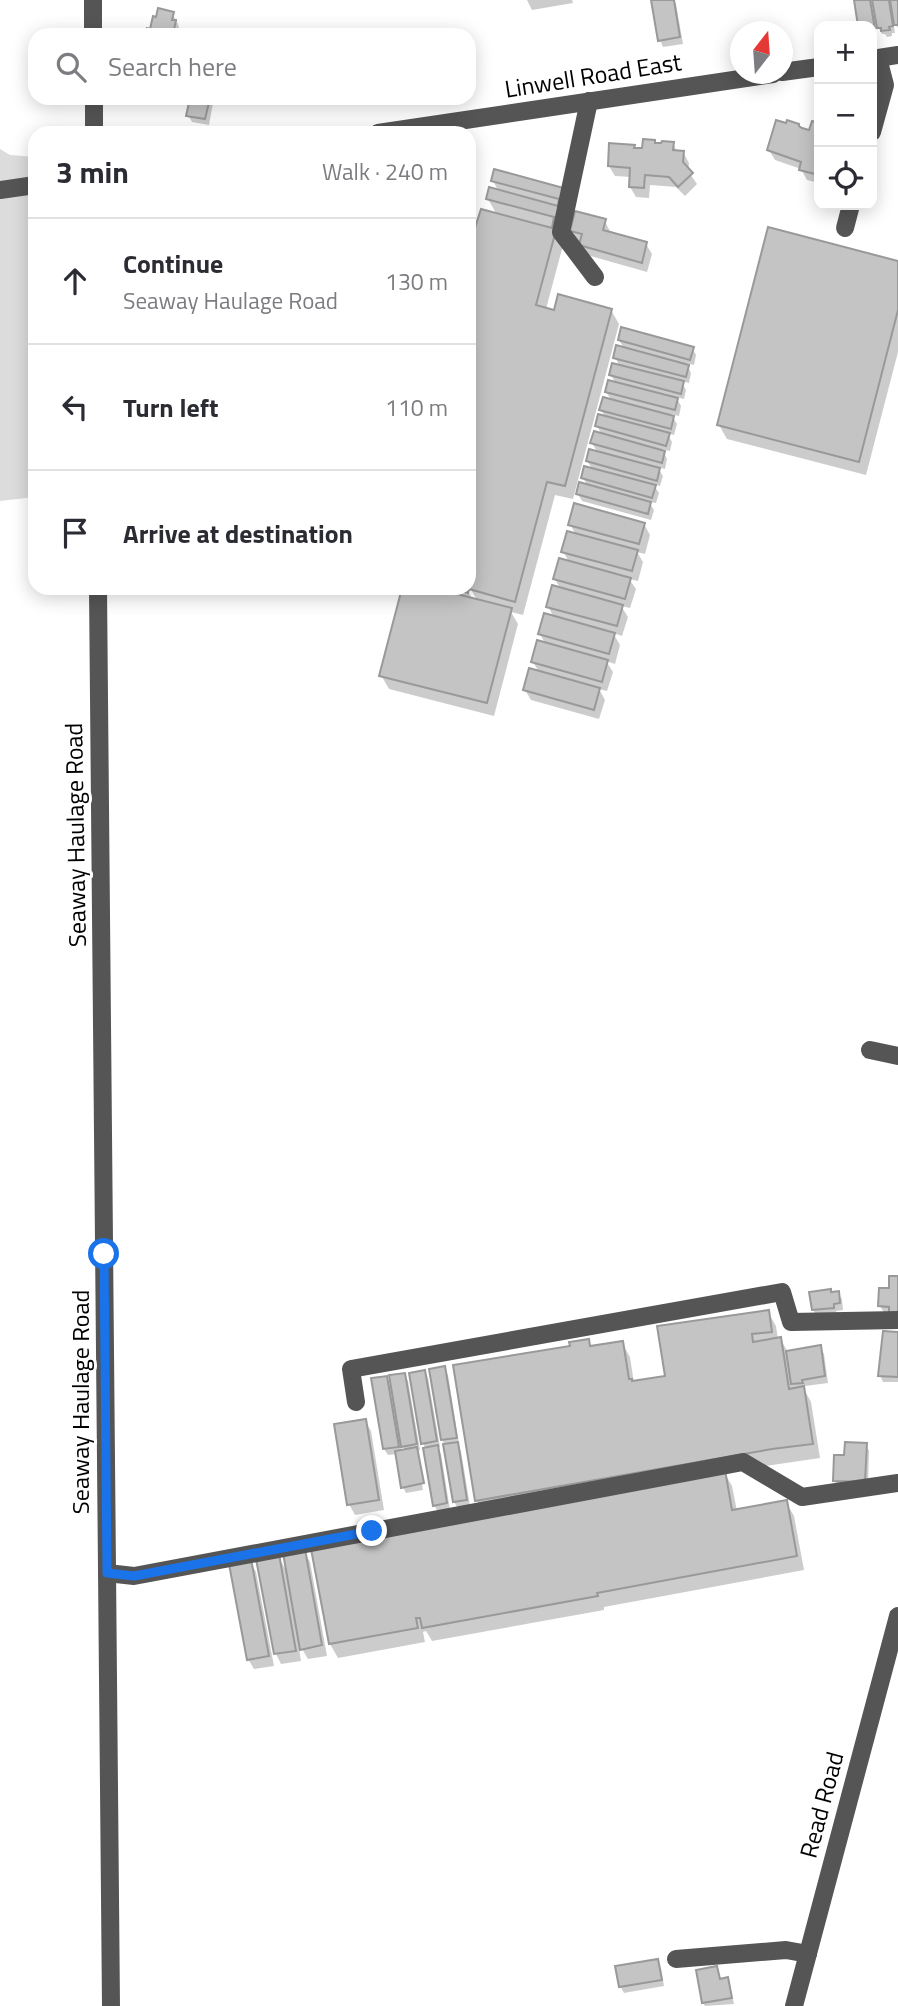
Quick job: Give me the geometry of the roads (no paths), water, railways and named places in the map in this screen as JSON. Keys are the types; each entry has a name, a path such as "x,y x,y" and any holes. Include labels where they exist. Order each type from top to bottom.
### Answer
{"street":[{"path":"93,0 93,28"},
{"path":"877,58 898,55"},
{"path":"877,63 885,85 877,114"},
{"path":"793,70 814,67"},
{"name":"Linwell Road East","path":"424,126 730,80"},
{"path":"589,101 561,232 594,278"},
{"path":"94,105 94,126"},
{"path":"0,190 28,186"},
{"path":"845,228 850,210"},
{"name":"Seaway Haulage Road","path":"98,595 111,2006"},
{"path":"870,1049 898,1056"},
{"path":"356,1402 351,1370 782,1292 791,1322 898,1320"},
{"path":"107,1573 134,1576 743,1462 802,1497 898,1483"},
{"name":"Read Road","path":"794,2006 898,1616"},
{"path":"676,1959 786,1950 807,1954"}]}
